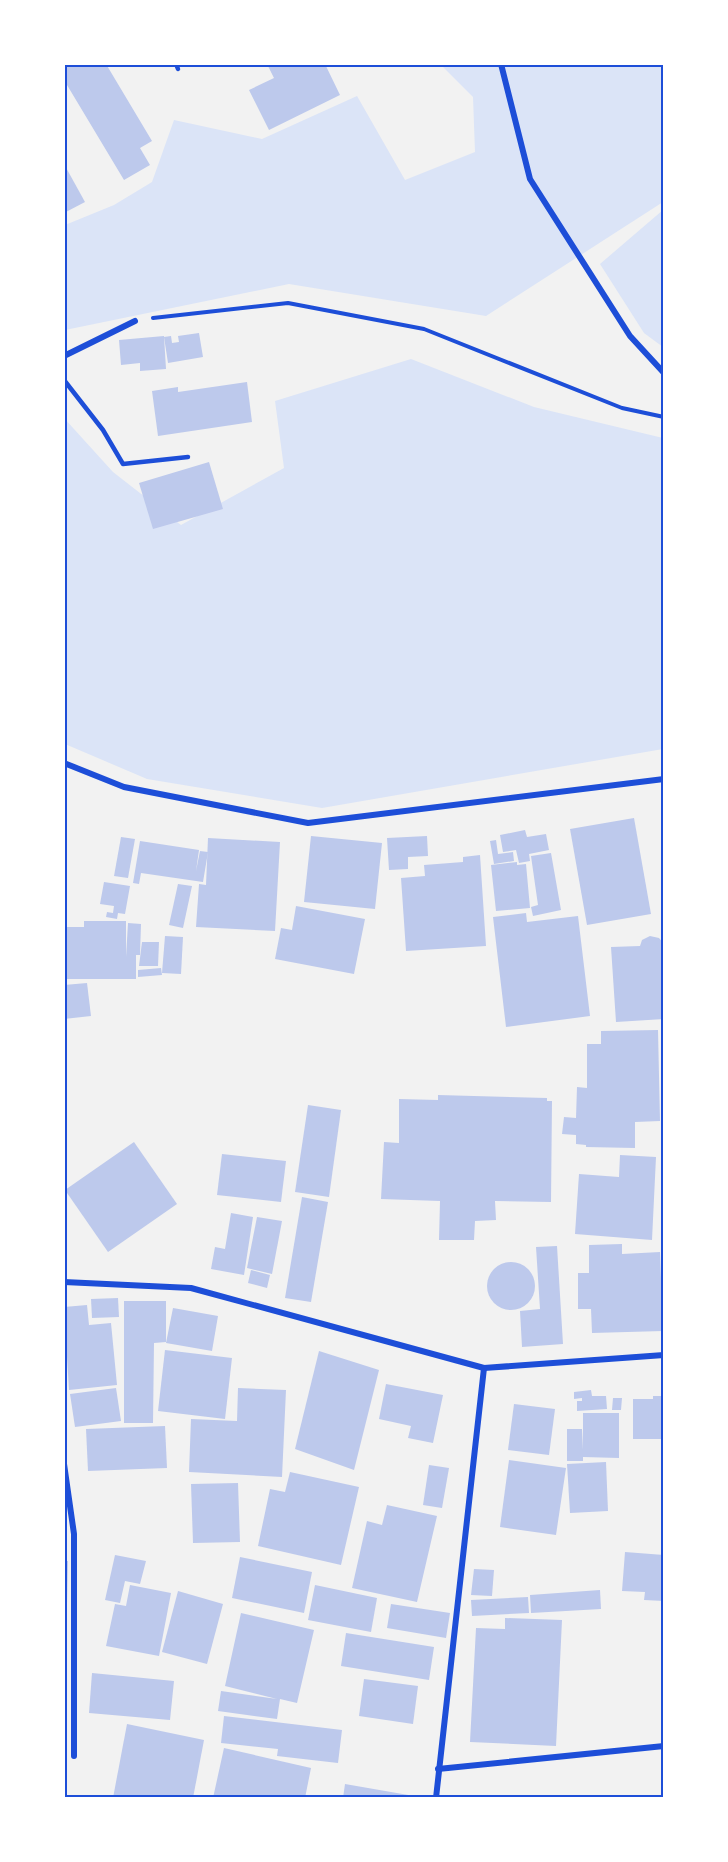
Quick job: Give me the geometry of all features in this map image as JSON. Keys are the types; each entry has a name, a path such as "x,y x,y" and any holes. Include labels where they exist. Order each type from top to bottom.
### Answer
{"street":[{"path":"501,64 530,179 630,336 663,373"},
{"path":"64,356 135,321"},
{"path":"64,763 124,787 308,823 663,779"},
{"path":"64,1282 191,1288 484,1368 663,1355"},
{"path":"436,1797 484,1368"},
{"path":"64,1464 74,1534 74,1756"},
{"path":"438,1769 663,1746"}],"lane":[{"path":"64,380 103,430 123,464 188,457"}],"path":[{"path":"135,321 288,303 424,329 622,408 663,417"}],"shaded area":[{"path":"441,65 663,65 663,202 486,316 289,284 65,330 65,225 114,205 152,182 174,120 262,139 357,96 405,180 475,152 473,97"},
{"path":"663,210 663,347 644,333 600,264"},
{"path":"411,359 534,407 663,438 663,749 322,808 147,779 65,744 64,418 113,472 181,525 284,468 275,401"}],"building":[{"path":"64,64 106,64 152,141 140,148 150,165 124,180 64,80"},
{"path":"267,64 325,64 340,95 269,130 249,90 274,78"},
{"path":"64,164 85,202 64,213"},
{"path":"199,333 203,357 168,363 164,337 171,336 172,343 179,342 178,336"},
{"path":"164,336 166,369 140,371 140,363 121,365 119,340"},
{"path":"247,382 252,422 158,436 152,391 178,387 178,392"},
{"path":"209,462 223,509 153,529 139,483"},
{"path":"634,818 651,914 587,925 570,829"},
{"path":"525,830 527,837 546,834 549,850 529,854 530,861 519,863 516,850 503,852 500,835"},
{"path":"311,836 382,843 375,909 304,902"},
{"path":"427,836 428,856 408,857 408,869 389,870 387,838"},
{"path":"121,837 135,839 128,878 114,876"},
{"path":"208,838 280,842 275,931 196,927 199,884 206,885"},
{"path":"496,840 498,854 513,852 514,861 494,864 490,841"},
{"path":"140,841 199,850 196,871 200,851 208,852 203,882 141,873 139,884 133,883"},
{"path":"551,853 561,910 533,916 531,907 538,905 531,856"},
{"path":"480,855 486,946 406,951 401,878 425,876 424,865 463,862 463,857"},
{"path":"517,862 517,865 526,864 530,908 496,911 491,865"},
{"path":"104,882 130,886 125,914 118,913 117,919 106,917 107,912 113,913 114,906 100,904"},
{"path":"178,884 192,886 183,928 169,925"},
{"path":"296,906 365,919 354,974 275,959 281,928 292,930"},
{"path":"526,913 527,922 578,916 590,1016 506,1027 493,917"},
{"path":"84,921 126,921 126,957 128,923 141,924 140,955 136,955 136,979 65,979 65,927 84,927"},
{"path":"165,936 183,937 181,974 162,973"},
{"path":"650,936 659,938 664,944 664,1019 616,1022 611,947 640,946 642,940"},
{"path":"142,942 159,942 158,966 139,966"},
{"path":"161,968 162,975 138,977 138,970"},
{"path":"87,983 91,1016 64,1019 64,985"},
{"path":"658,1030 660,1121 635,1122 635,1148 586,1147 586,1145 576,1144 576,1135 562,1134 564,1117 576,1118 577,1087 587,1088 587,1044 601,1044 601,1031"},
{"path":"438,1095 547,1098 547,1101 552,1101 551,1202 495,1201 496,1220 475,1221 474,1240 439,1240 440,1201 381,1199 384,1142 399,1143 399,1099 438,1100"},
{"path":"308,1105 341,1110 329,1197 295,1192"},
{"path":"134,1142 177,1204 108,1252 65,1190"},
{"path":"222,1154 286,1161 281,1202 217,1195"},
{"path":"620,1155 656,1157 652,1240 575,1234 579,1174 619,1177"},
{"path":"302,1197 328,1202 311,1302 285,1298"},
{"path":"231,1213 253,1217 244,1275 211,1269 215,1247 225,1249"},
{"path":"257,1217 282,1221 272,1274 247,1268"},
{"path":"622,1244 622,1254 660,1252 663,1331 592,1333 591,1309 578,1309 578,1273 589,1273 589,1245"},
{"path":"557,1246 563,1344 522,1347 520,1311 540,1309 536,1247"},
{"path":"506,1262 516,1262 528,1269 535,1281 535,1291 528,1303 516,1310 506,1310 491,1299 487,1291 487,1281 498,1266"},
{"path":"251,1270 270,1275 267,1288 248,1283"},
{"path":"118,1298 119,1317 92,1318 91,1299"},
{"path":"124,1301 166,1301 166,1342 154,1343 153,1423 124,1423"},
{"path":"87,1305 89,1325 111,1323 117,1385 69,1390 64,1307"},
{"path":"173,1308 218,1316 212,1351 166,1343"},
{"path":"165,1350 232,1358 225,1419 158,1411"},
{"path":"319,1351 379,1370 354,1470 295,1449"},
{"path":"386,1384 443,1395 433,1443 408,1438 411,1426 379,1419"},
{"path":"116,1388 121,1421 75,1427 70,1394"},
{"path":"238,1388 286,1390 282,1477 189,1472 191,1419 237,1421"},
{"path":"591,1390 592,1396 606,1396 607,1409 577,1411 577,1401 582,1401 582,1398 574,1399 574,1392"},
{"path":"653,1396 663,1396 662,1439 633,1439 633,1399 653,1399"},
{"path":"613,1398 622,1398 621,1410 612,1410"},
{"path":"514,1404 555,1409 549,1455 508,1450"},
{"path":"583,1413 619,1413 619,1458 583,1457 583,1461 567,1461 567,1429 582,1429 583,1450"},
{"path":"165,1426 167,1468 88,1471 86,1429"},
{"path":"509,1460 566,1468 556,1535 500,1527"},
{"path":"606,1462 608,1511 570,1513 567,1464"},
{"path":"429,1465 449,1468 442,1508 423,1505"},
{"path":"290,1472 359,1487 341,1565 258,1546 270,1489 285,1492"},
{"path":"238,1483 240,1542 193,1543 191,1484"},
{"path":"387,1505 437,1516 417,1602 352,1588 367,1521 382,1525"},
{"path":"625,1552 664,1555 664,1601 644,1600 645,1592 622,1591"},
{"path":"115,1555 146,1561 140,1584 125,1581 120,1603 105,1600"},
{"path":"240,1557 312,1572 304,1613 232,1598"},
{"path":"64,1561 68,1561 67,1604 64,1604"},
{"path":"474,1569 494,1570 492,1596 471,1595"},
{"path":"130,1585 171,1593 159,1656 106,1646 115,1604 126,1606"},
{"path":"315,1585 377,1598 371,1632 308,1620"},
{"path":"600,1590 601,1609 531,1613 530,1595"},
{"path":"178,1591 223,1604 207,1664 162,1652"},
{"path":"528,1597 529,1613 472,1616 471,1600"},
{"path":"391,1604 450,1613 446,1638 387,1628"},
{"path":"241,1613 314,1630 297,1703 280,1699 277,1719 218,1711 221,1691 277,1699 225,1686"},
{"path":"505,1618 562,1620 556,1746 470,1742 476,1628 505,1629"},
{"path":"346,1633 434,1647 429,1680 341,1666"},
{"path":"92,1673 174,1681 170,1720 89,1713"},
{"path":"364,1679 418,1686 413,1724 359,1716"},
{"path":"224,1716 342,1730 338,1763 277,1756 278,1749 221,1743"},
{"path":"127,1724 204,1740 193,1798 113,1798"},
{"path":"224,1748 311,1768 305,1798 213,1798"},
{"path":"345,1784 414,1796 414,1798 343,1798"}]}
